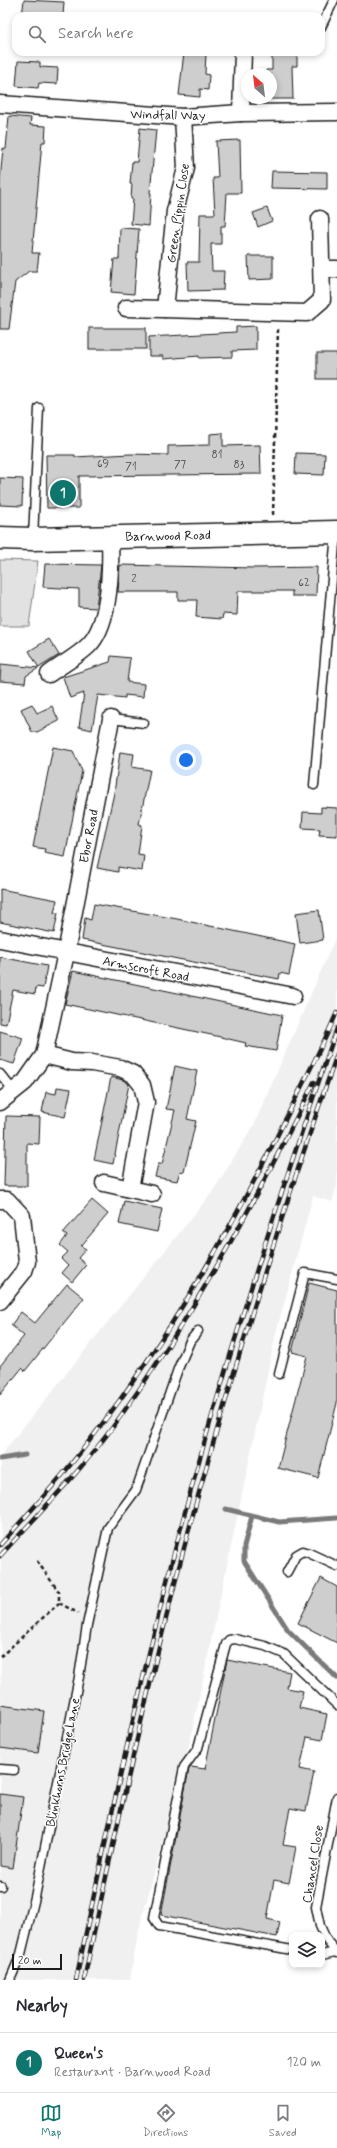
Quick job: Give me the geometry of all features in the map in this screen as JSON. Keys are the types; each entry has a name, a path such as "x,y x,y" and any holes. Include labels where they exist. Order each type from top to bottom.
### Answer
{"main road":[{"name":"Barnwood Road","path":"0,538 33,539 271,532 337,532"}],"street":[{"path":"241,113 243,56"},
{"name":"Windfall Way","path":"0,104 183,117 241,113 337,112"},
{"name":"Green Pippin Close","path":"165,309 175,211 186,168 183,117"},
{"path":"126,308 307,313 322,300 329,269 320,219"},
{"path":"49,674 72,660 90,644 100,624 107,598 110,536"},
{"name":"Ebor Road","path":"66,953 111,719"},
{"name":"Armscroft Road","path":"0,939 293,996"},
{"path":"0,1102 25,1082 44,1055 66,953"},
{"path":"44,1055 72,1062 92,1063 120,1068 133,1074 142,1085 146,1102 130,1189"},
{"path":"104,1183 152,1194"},
{"path":"0,1200 7,1200 22,1216 27,1262 24,1271 0,1302"}],"lane":[{"path":"325,19 334,0"},
{"path":"33,539 40,408"},
{"path":"314,785 337,532"},
{"path":"111,719 144,723"},
{"path":"0,1074 14,1091"},
{"path":"278,1374 305,1273 337,1279"},
{"name":"Blinkhorns Bridge Lane","path":"10,1980 21,1954 35,1897 80,1677 87,1625 108,1528 136,1490 178,1369 190,1341 198,1331"},
{"path":"287,1572 296,1555 303,1551 309,1552 337,1566"},
{"path":"289,1949 159,1926 154,1918 184,1767 198,1748 226,1644 229,1640 234,1639 265,1646 284,1654 337,1705"},
{"path":"0,1768 14,1770"},
{"name":"Chancel Close","path":"336,1952 320,1926 316,1907 337,1797"},
{"path":"325,1954 336,1952"}],"path":[{"path":"271,532 278,312"},
{"path":"0,1657 59,1604 59,1592 38,1561"},
{"path":"59,1604 80,1615 87,1625"}],"shaded area":[{"path":"0,560 38,561 29,626 0,626"},
{"path":"337,934 337,1185 332,1202 313,1196 276,1333 190,1741 138,1933 130,1980 0,1980 1,1455 213,1191 254,1125"}],"building":[{"path":"24,0 64,2 63,12 22,12"},
{"path":"184,56 206,56 205,74 209,75 208,90 200,89 200,97 179,95"},
{"path":"272,56 297,56 297,66 292,66 293,99 277,99 277,68 272,68"},
{"path":"18,61 40,62 40,67 58,68 57,84 39,83 38,88 16,86"},
{"path":"9,116 31,118 30,125 46,126 45,142 42,142 32,253 39,253 37,271 29,271 15,282 9,329 0,329 0,180 3,148 6,149"},
{"path":"140,128 156,130 150,193 149,226 131,224 133,199 131,199 132,184 130,184 132,162 137,162"},
{"path":"240,140 241,193 227,193 225,226 221,226 221,244 211,244 212,271 224,271 223,290 188,291 187,262 199,262 200,214 215,214 213,178 218,178 216,141"},
{"path":"272,171 327,172 327,189 271,188"},
{"path":"267,208 272,221 258,227 253,213"},
{"path":"120,228 139,229 134,294 111,292 114,259 119,259"},
{"path":"248,256 273,256 273,279 249,280"},
{"path":"256,326 256,350 232,351 232,357 199,358 199,356 163,359 163,356 149,356 149,337 236,332 236,327"},
{"path":"89,328 146,328 146,349 89,349"},
{"path":"317,353 337,353 337,379 317,379"},
{"path":"223,433 223,446 260,445 261,474 79,476 79,508 47,508 46,455 75,455 75,457 130,454 168,455 168,446 210,445 210,434"},
{"path":"296,453 325,454 324,475 295,474"},
{"path":"0,478 23,479 22,506 0,505"},
{"path":"45,564 101,565 96,608 79,607 79,589 43,587"},
{"path":"120,565 255,568 317,567 316,596 292,596 292,591 238,591 237,615 223,614 222,619 196,617 197,600 178,600 178,592 118,592"},
{"path":"49,639 59,655 39,668 29,651"},
{"path":"111,656 130,658 127,682 144,684 143,697 125,695 125,698 98,695 92,730 79,727 84,693 70,698 63,677 110,662"},
{"path":"1,664 39,668 26,676 25,683 0,681"},
{"path":"32,704 37,713 52,706 59,721 37,732 32,732 21,709"},
{"path":"53,747 73,751 82,771 65,857 44,853 45,849 33,847"},
{"path":"120,752 134,754 132,767 150,770 139,824 142,825 138,854 144,855 142,871 118,867 118,872 97,868 114,793"},
{"path":"321,807 337,808 337,836 319,835 320,829 302,828 303,812 321,813"},
{"path":"0,889 57,900 54,913 58,913 54,933 0,922"},
{"path":"94,904 177,919 295,944 289,975 280,973 279,979 82,940 85,918 91,920"},
{"path":"319,910 323,940 300,943 296,913"},
{"path":"0,957 47,966 43,988 36,987 35,994 13,990 6,1024 0,1023"},
{"path":"73,971 282,1015 276,1051 245,1046 246,1043 65,1004"},
{"path":"0,1031 23,1038 14,1064 0,1060"},
{"path":"175,1066 197,1071 187,1119 196,1121 184,1172 180,1171 177,1181 155,1177 158,1164 162,1164 175,1110 166,1109"},
{"path":"111,1077 123,1080 129,1084 113,1164 94,1160"},
{"path":"57,1087 71,1089 65,1117 42,1112 46,1092 56,1094"},
{"path":"6,1116 40,1117 39,1144 27,1143 27,1186 4,1186"},
{"path":"92,1200 108,1214 81,1246 86,1249 78,1258 86,1265 72,1282 62,1273 68,1266 61,1259 68,1252 60,1245 67,1236 63,1233"},
{"path":"124,1201 162,1209 157,1232 119,1224"},
{"path":"309,1283 337,1290 337,1403 318,1478 278,1468 307,1356 292,1352"},
{"path":"67,1284 84,1298 25,1371 22,1368 0,1395 0,1366 24,1336 11,1325 21,1312 35,1323"},
{"path":"321,1578 337,1587 337,1643 298,1623"},
{"path":"227,1660 290,1672 287,1688 303,1691 299,1708 327,1714 322,1740 307,1737 300,1769 314,1772 306,1811 290,1808 283,1845 296,1847 289,1883 274,1880 267,1919 280,1922 277,1937 161,1915 189,1769 191,1767 205,1769"},
{"path":"0,1705 44,1711 38,1753 0,1748"},
{"path":"0,1794 23,1797 13,1868 0,1866"}],"waterway":[{"path":"0,1459 25,1455"},
{"path":"226,1509 279,1522 337,1518"},
{"path":"252,1516 244,1546 244,1561 288,1630 337,1678"}],"railway":[{"path":"0,1545 63,1474 97,1431 160,1342 244,1201 269,1153 337,1012"},
{"path":"76,1980 132,1723 163,1595 197,1468 264,1247 337,1028"},
{"path":"84,1980 137,1737 166,1616 198,1496 264,1274 337,1054"},
{"path":"0,1556 88,1458 115,1424 144,1383 171,1342 222,1257 246,1214 314,1082"}],"place":[{"name":"Queen's","path":"63,493"}]}
